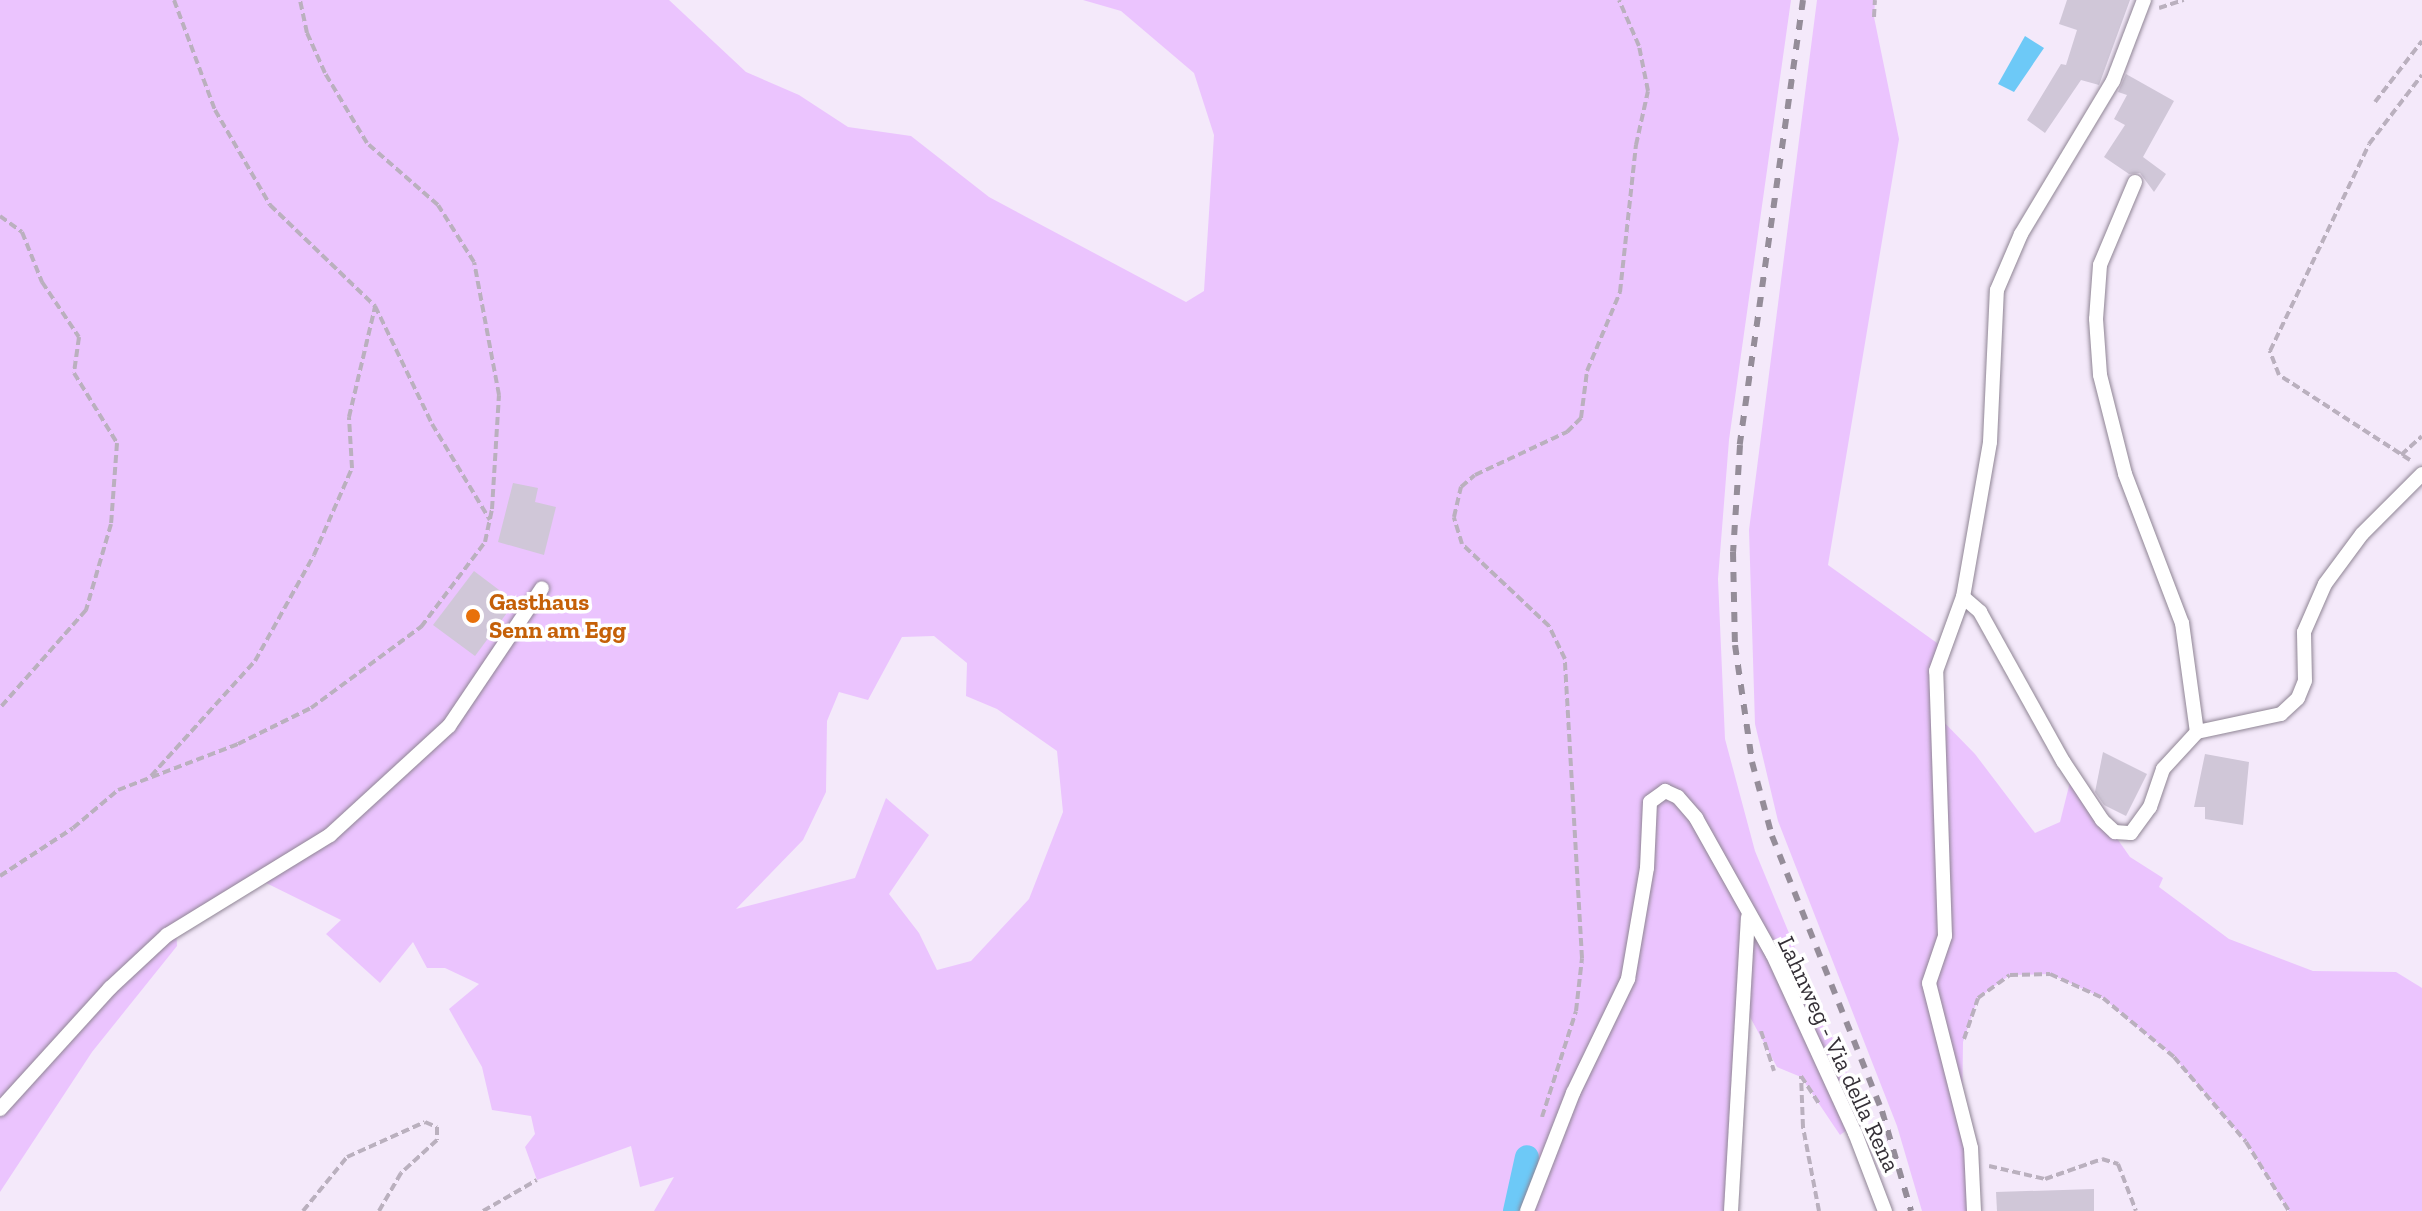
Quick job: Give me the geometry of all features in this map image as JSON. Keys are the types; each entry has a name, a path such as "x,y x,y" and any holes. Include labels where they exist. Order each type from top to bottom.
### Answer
{"lane":[{"path":"1974,1211 1971,1162 1929,983 1945,936 1936,671 1963,597 1990,442 1997,290 2021,234 2113,81 2144,0"},
{"path":"2135,182 2100,265 2096,319 2100,375 2125,474 2182,623 2197,732"},
{"path":"1963,597 1980,612 2063,761 2115,832 2131,833 2140,824 2163,769 2197,732 2281,714 2298,698 2305,681 2304,632 2325,584 2362,534 2422,471"},
{"path":"0,1109 110,988 167,935 330,835 449,726 542,588"},
{"name":"Lahnweg - Via della Rena","path":"1527,1211 1573,1093 1628,979 1647,868 1648,810 1658,793 1678,797 1696,818 1748,917 1780,969 1855,1133 1885,1211"},
{"name":"Lahnweg - Via della Rena","path":"1731,1211 1748,917"}],"path":[{"path":"174,0 215,110 270,205 375,306 432,424 490,520"},
{"path":"0,876 73,828 118,790 311,708 421,627 485,542 490,520 499,395 474,262 438,205 367,143 325,73 307,33 300,0"},
{"path":"1541,1120 1576,1011 1582,958 1568,681 1559,640 1549,626 1462,544 1454,517 1461,487 1475,475 1575,427 1581,418 1587,371 1620,292 1636,145 1648,91 1639,46 1619,0"},
{"path":"1874,17 1875,0"},
{"path":"2375,102 2422,41"},
{"path":"2422,75 2369,144 2270,351 2279,375 2422,471"},
{"path":"0,216 22,232 42,282 79,337 74,373 117,443 111,524 86,610 0,708"},
{"path":"149,778 255,661 314,555 352,468 349,417 375,306"},
{"path":"2401,455 2422,436"},
{"path":"1963,1041 1978,998 2010,975 2050,974 2103,998 2174,1057 2246,1142 2289,1211"},
{"path":"1819,1211 1803,1127 1801,1076 1824,1112"},
{"path":"303,1211 347,1157 425,1122 437,1127 437,1140 401,1173 379,1211"},
{"path":"1971,1162 2045,1179 2102,1159 2118,1164 2136,1211"},
{"path":"483,1211 537,1180"}],"shaded area":[{"path":"0,0 669,0 746,72 799,95 848,127 911,136 989,197 1186,302 1204,291 1214,135 1194,73 1121,11 1083,0 1791,0 1729,440 1718,579 1725,739 1755,851 1865,1117 1840,1135 1801,1077 1777,1067 1743,1004 1731,1211 654,1211 674,1177 640,1187 631,1146 537,1180 525,1147 535,1134 531,1116 492,1110 482,1067 449,1009 479,984 445,968 427,968 413,942 380,983 326,934 341,920 254,877 176,924 177,946 92,1052 0,1192","holes":["934,636 967,663 966,696 997,709 1057,751 1063,812 1029,899 971,961 937,970 919,933 889,894 929,835 886,798 855,878 736,909 803,840 826,792 827,721 839,692 868,700 902,637"]},
{"path":"1817,0 1875,0 1874,17 1899,139 1828,565 1944,648 1934,712 1975,754 2035,833 2060,822 2072,774 2130,857 2163,878 2159,887 2229,939 2313,971 2396,972 2422,988 2422,1211 2289,1211 2246,1142 2174,1057 2103,998 2050,974 2010,975 1978,998 1963,1042 1962,1113 1974,1211 1922,1211 1897,1126 1778,821 1755,724 1749,530"}],"water":[{"path":"2025,36 2044,48 2014,92 1998,84"}],"building":[{"path":"2067,0 2130,0 2099,85 2081,80 2045,133 2027,120 2061,64 2066,65 2077,30 2059,24"},
{"path":"2126,74 2174,101 2143,157 2166,174 2154,192 2140,173 2129,174 2104,157 2125,125 2114,119 2127,95 2118,92"},
{"path":"513,483 538,488 535,502 556,507 544,555 498,542"},
{"path":"474,571 515,602 475,656 433,625"},
{"path":"2103,752 2147,774 2126,816 2104,805 2095,792"},
{"path":"2205,754 2249,762 2243,825 2205,819 2205,807 2194,807"},
{"path":"2094,1189 2094,1211 1997,1211 1996,1192"}],"waterway":[{"path":"1515,1211 1527,1157"}],"railway":[{"path":"1803,0 1740,445 1733,552 1735,645 1752,762 1772,836 1882,1111 1911,1211"}],"place":[{"name":"Gasthaus Senn am Egg","path":"473,616"}]}
